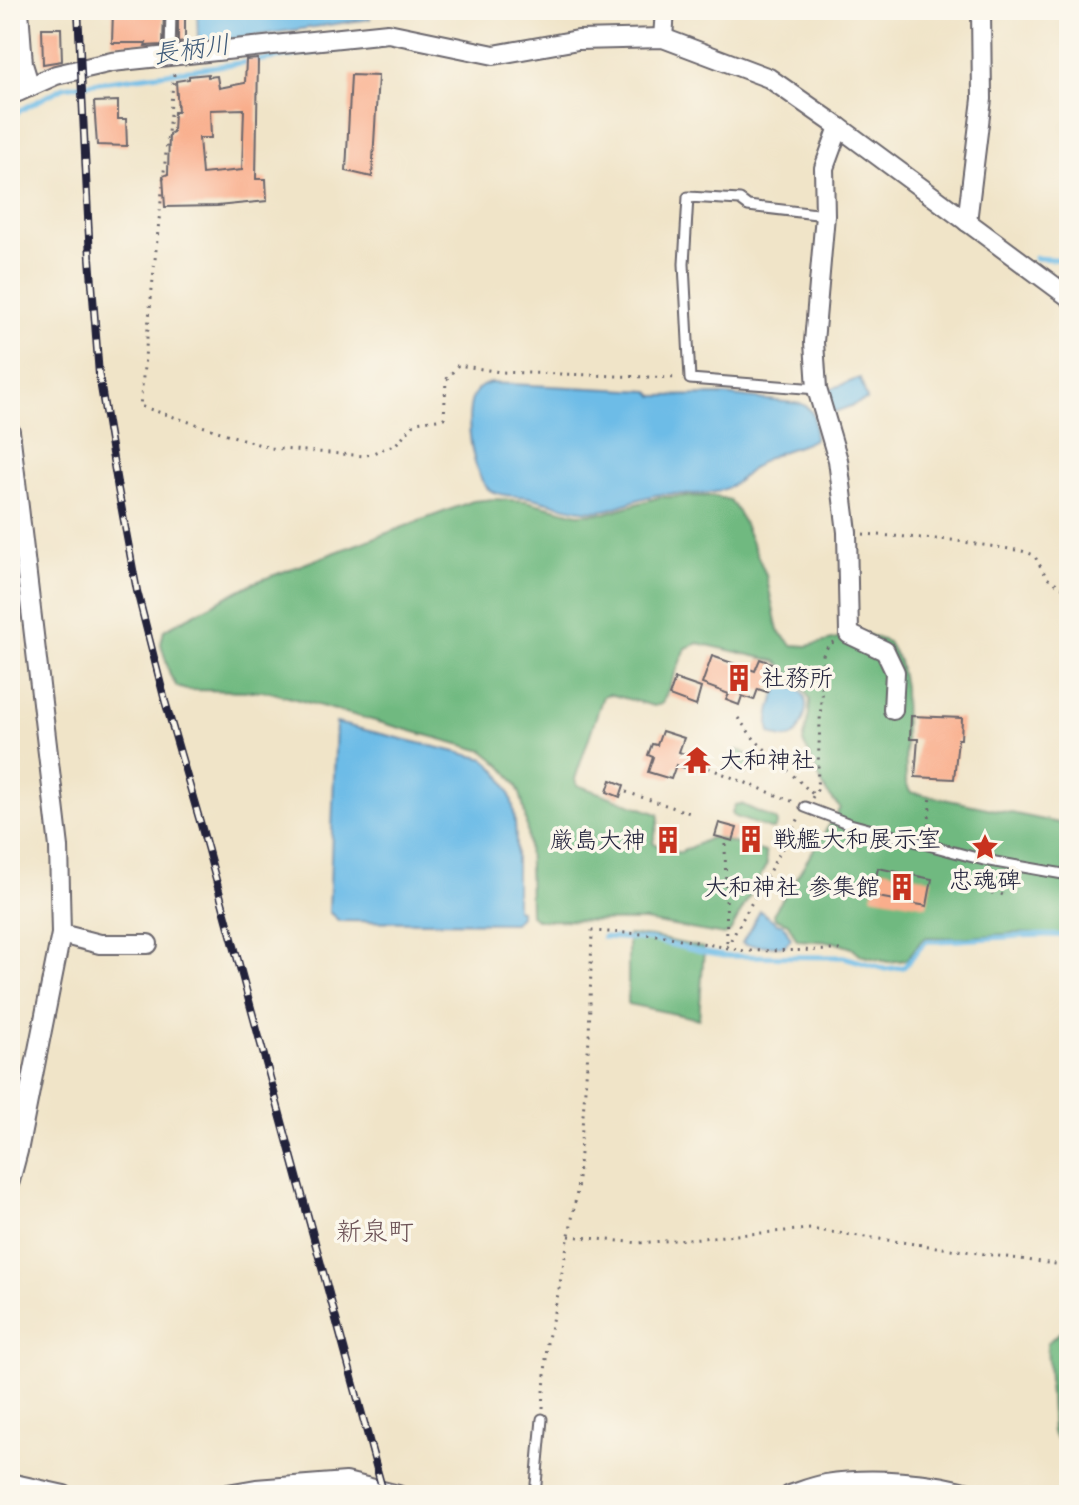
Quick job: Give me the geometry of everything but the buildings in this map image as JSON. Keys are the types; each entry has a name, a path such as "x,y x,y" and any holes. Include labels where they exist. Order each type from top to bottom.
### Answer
{"street":[{"path":"19,10 23,64 30,87"},
{"path":"663,38 665,10"},
{"path":"967,222 982,99 981,10"},
{"path":"10,94 56,75 112,62 388,33 494,55 578,40 663,38 769,78 1069,297"},
{"path":"839,127 824,168 825,215 814,342 817,389 838,460 847,532 849,634 885,651 895,672 893,710"},
{"path":"10,431 59,847 61,934 10,1181"},
{"path":"61,934 100,944 148,944"},
{"path":"790,1495 823,1484 854,1481 919,1483 975,1495"},
{"path":"222,1495 269,1487 346,1482 398,1495"},
{"path":"10,1483 64,1495"}],"lane":[{"path":"170,56 171,10"},
{"path":"817,389 690,379 684,264 688,197 740,200 748,206 825,215"},
{"path":"805,807 850,824 984,860 1069,875"},
{"path":"535,1495 542,1419"}],"path":[{"path":"174,77 140,406 270,448 365,456 396,444 416,422 444,418 446,380 458,365 500,372 690,379"},
{"path":"847,532 951,540 1022,551 1034,555 1047,578 1069,591"},
{"path":"727,947 817,790 823,655 829,644 849,634"},
{"path":"738,718 755,740 814,795"},
{"path":"701,765 805,807"},
{"path":"626,792 690,813"},
{"path":"927,845 931,794"},
{"path":"725,844 727,947"},
{"path":"984,860 985,884 993,894"},
{"path":"542,1419 547,1343 577,1192 589,1038 592,931 659,935 744,951 841,950"},
{"path":"569,1236 639,1243 810,1229 1069,1266"}],"green space":[{"path":"713,496 729,500 739,513 766,575 778,631 792,645 807,646 863,633 888,642 899,661 904,687 906,783 910,792 1069,825 1069,935 1016,933 927,937 906,960 888,962 860,955 852,948 834,942 797,940 788,923 775,918 773,914 840,808 827,793 803,743 810,700 803,687 776,661 698,643 686,648 662,704 654,706 609,694 603,696 575,779 577,785 658,814 653,842 666,850 681,852 716,838 765,852 767,864 730,932 724,935 645,921 538,920 530,915 528,846 520,794 508,774 484,751 270,692 186,690 177,687 170,675 161,644 164,630 253,583 473,501 526,501 578,514 606,513 660,497"},
{"path":"737,750 752,758 748,772 744,774 727,764"},
{"path":"741,804 776,820 774,829 733,816 735,805"},
{"path":"628,935 704,948 699,1019 628,1004"},
{"path":"1069,1327 1069,1446 1060,1444 1052,1432 1047,1343"}],"water":[{"path":"197,10 370,10 370,19 204,43 198,38"},
{"path":"860,378 867,400 832,413 825,391"},
{"path":"490,383 649,391 654,396 724,395 802,404 813,414 814,439 770,457 719,491 656,495 605,510 575,509 527,497 499,494 484,484 474,460 469,414 476,391"},
{"path":"780,685 796,688 806,703 798,731 788,738 770,733 769,727 771,708"},
{"path":"336,723 485,759 495,769 508,790 514,813 516,909 520,910 520,916 514,923 339,921 329,912"},
{"path":"760,911 784,925 791,939 784,946 742,943"}],"waterway":[{"name":"長柄川","path":"10,119 12,115 64,87 386,43"},
{"name":"長柄川","path":"1035,258 1069,260"},
{"path":"603,937 651,940 724,956 844,957 885,969 904,967 926,941 1069,936"},
{"path":"330,1492 356,1493"}],"railway":[{"path":"78,10 99,375 137,591 384,1495"}],"place":[{"name":"社務所","path":"739,678"},
{"name":"大和神社","path":"697,760"},
{"name":"戦艦大和展示室","path":"751,839"},
{"name":"厳島大神","path":"668,840"},
{"name":"忠魂碑","path":"985,847"},
{"name":"大和神社 参集館","path":"902,887"}],"district":[{"name":"新泉町","path":"375,1231"}]}
